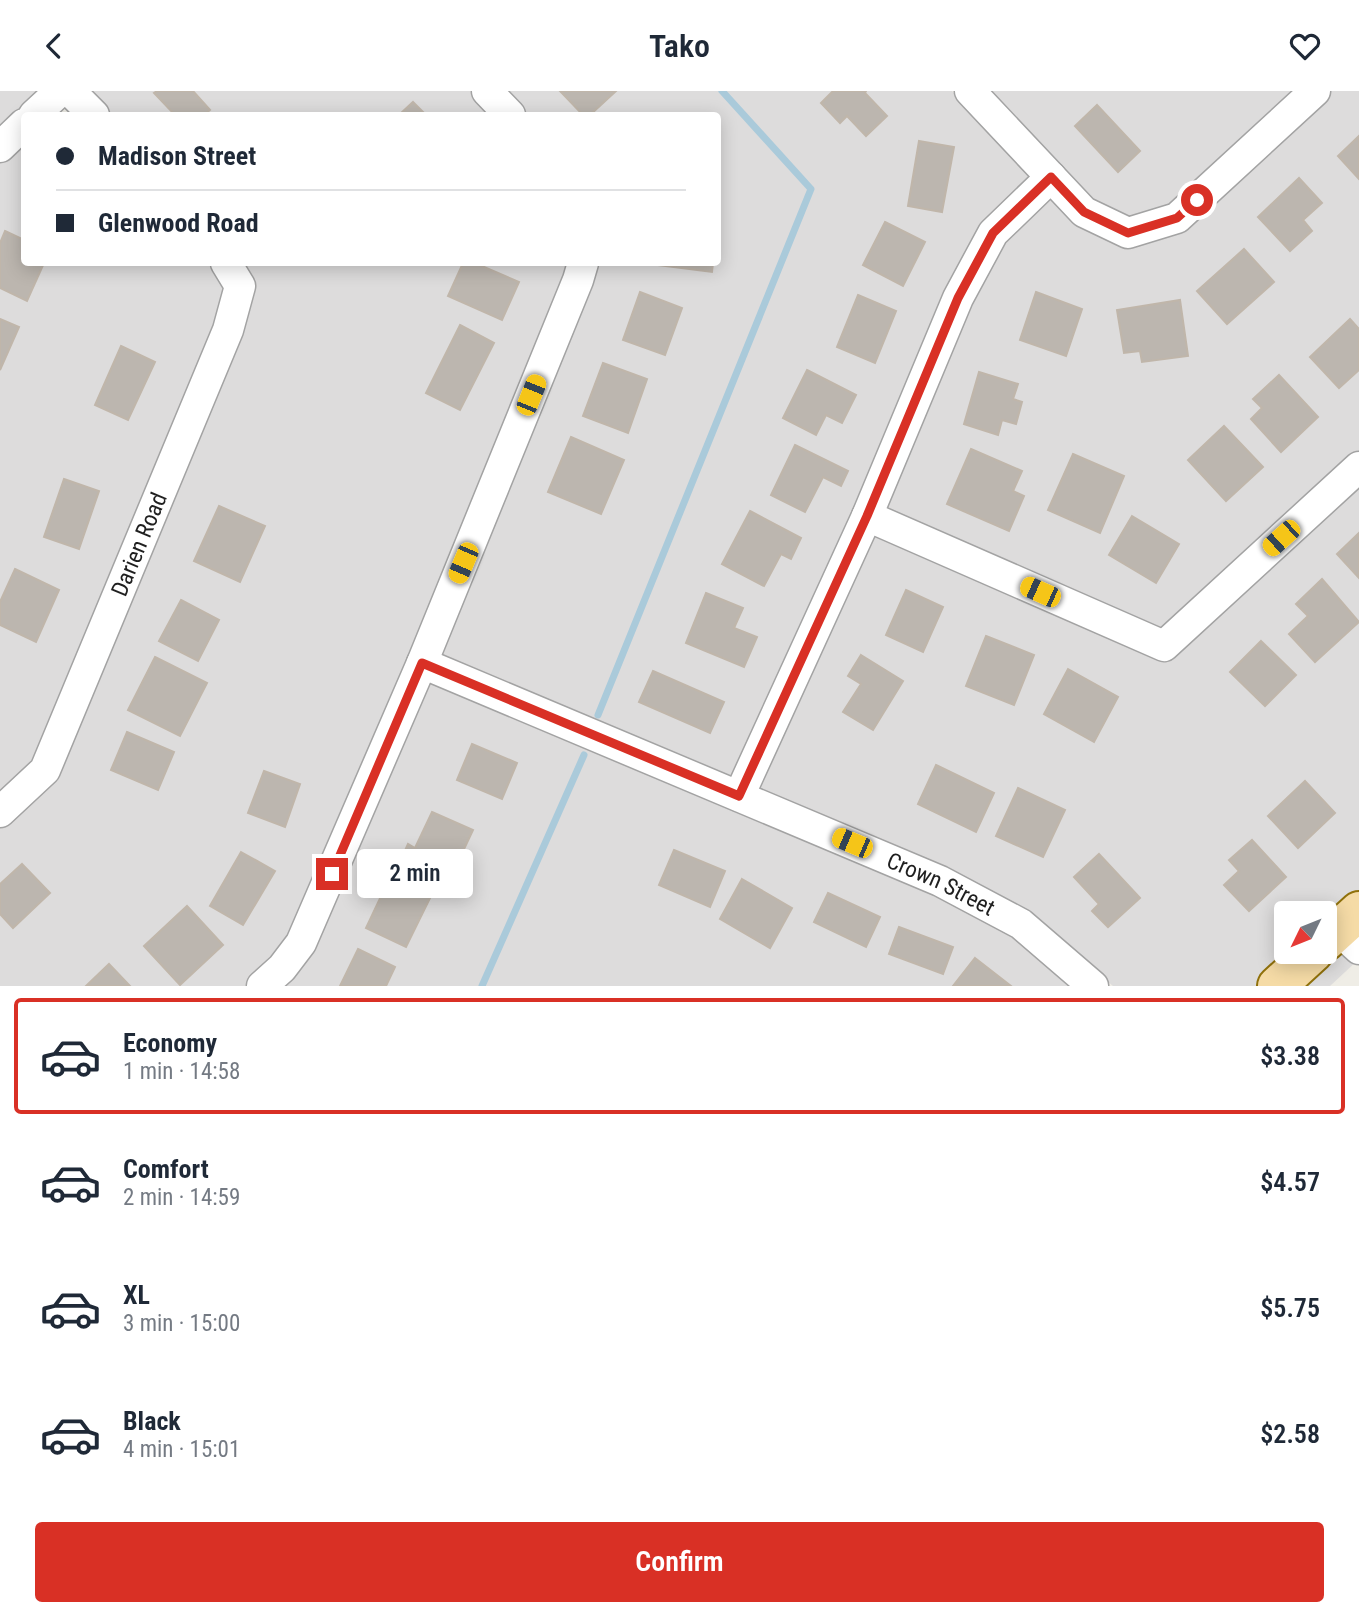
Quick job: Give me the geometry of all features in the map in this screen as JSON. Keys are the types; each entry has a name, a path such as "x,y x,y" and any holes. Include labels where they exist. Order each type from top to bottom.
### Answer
{"main road":[{"path":"1277,986 1339,937"}],"street":[{"path":"37,112 60,91"},
{"path":"70,91 91,112"},
{"path":"487,91 507,112"},
{"path":"970,91 1084,212 1128,233 1177,218 1315,91"},
{"path":"0,148 21,127"},
{"path":"739,796 867,516 958,298 993,233 1051,177"},
{"name":"Darien Road","path":"0,812 45,770 223,342 240,286 228,266"},
{"path":"262,986 282,968 301,943 422,663 582,266"},
{"path":"867,516 1164,646 1359,467"},
{"name":"Crown Street","path":"422,663 952,887 1021,924 1093,986"}],"shaded area":[{"path":"0,91 43,91 0,132"},
{"path":"88,91 470,91 490,112 109,112"},
{"path":"505,91 952,91 1034,178 856,512 733,780 438,656 595,266 721,266 721,112 525,112"},
{"path":"988,91 1298,91 1172,207 1130,220 1092,201"},
{"path":"1331,91 1359,91 1359,452 1163,631 883,509 969,302 1003,239 1049,195 1077,223 1185,226"},
{"path":"21,143 21,266 213,266 227,289 216,327 35,764 0,796 0,163"},
{"path":"240,266 570,266 412,659 291,938 274,960 245,986 0,986 0,828 53,779"},
{"path":"1359,483 1359,896 1337,916 1337,901 1274,901 1274,964 1277,964 1261,986 1113,986 1028,913 755,789 873,533 1158,657"},
{"path":"428,679 934,892 1013,934 1073,986 279,986"},
{"path":"1359,927 1359,959 1330,986 1294,986 1318,964 1337,964 1337,947"}],"building":[{"path":"193,91 210,110 172,112 154,93"},
{"path":"560,91 616,91 593,112 580,112"},
{"path":"833,91 866,91 887,116 866,136 847,116 840,123 821,103"},
{"path":"413,102 423,112 402,112"},
{"path":"1097,105 1140,151 1118,172 1075,126"},
{"path":"1359,136 1359,179 1338,156"},
{"path":"919,141 954,147 942,212 908,206"},
{"path":"1299,178 1322,203 1303,220 1312,231 1290,251 1258,217"},
{"path":"885,222 925,242 903,286 863,265"},
{"path":"5,231 21,239 21,266 43,266 27,301 0,288 0,243"},
{"path":"1244,249 1274,282 1227,324 1197,291"},
{"path":"462,266 482,266 519,282 502,320 448,296"},
{"path":"665,266 713,266 712,272"},
{"path":"640,292 682,308 665,355 623,340"},
{"path":"1036,292 1082,309 1066,356 1020,340"},
{"path":"858,295 896,311 875,363 837,347"},
{"path":"1180,300 1188,356 1142,362 1140,351 1124,353 1117,310"},
{"path":"0,319 19,327 0,370"},
{"path":"1350,319 1359,329 1359,370 1339,388 1310,357"},
{"path":"460,325 494,343 460,410 426,393"},
{"path":"121,346 155,362 128,420 95,405"},
{"path":"603,363 647,379 628,433 583,416"},
{"path":"807,370 856,395 842,423 826,415 816,435 783,418"},
{"path":"979,372 1018,384 1013,399 1022,402 1016,424 1002,420 998,435 964,424"},
{"path":"1279,375 1318,417 1281,452 1251,419 1262,408 1253,399"},
{"path":"1224,426 1263,467 1226,501 1188,460"},
{"path":"571,437 624,460 601,514 548,492"},
{"path":"795,445 848,471 841,486 823,477 805,512 771,495"},
{"path":"971,449 1022,471 1013,491 1024,496 1009,531 947,504"},
{"path":"1073,454 1124,476 1100,533 1048,510"},
{"path":"64,479 99,491 79,549 44,537"},
{"path":"219,506 265,526 240,582 194,561"},
{"path":"750,511 801,538 791,559 781,554 764,586 722,564"},
{"path":"1132,516 1179,544 1156,583 1109,555"},
{"path":"1359,533 1359,578 1337,554"},
{"path":"15,569 59,590 36,642 0,625 0,602"},
{"path":"1322,579 1359,622 1315,662 1289,634 1308,616 1296,604"},
{"path":"906,590 943,607 923,652 886,635"},
{"path":"706,593 743,608 734,628 757,637 744,667 686,643"},
{"path":"181,600 219,620 198,661 159,641"},
{"path":"986,636 1034,655 1014,705 966,686"},
{"path":"1261,641 1296,675 1265,706 1230,672"},
{"path":"861,655 903,681 873,730 843,712 861,684 848,676"},
{"path":"155,657 207,683 180,736 128,710"},
{"path":"1068,669 1118,697 1094,742 1044,714"},
{"path":"653,671 724,702 710,733 639,702"},
{"path":"127,732 174,752 158,790 111,770"},
{"path":"472,744 517,763 502,799 457,780"},
{"path":"936,765 994,793 976,832 918,804"},
{"path":"264,771 300,784 285,827 248,813"},
{"path":"1305,781 1335,813 1298,848 1268,816"},
{"path":"1018,788 1065,810 1043,857 996,836"},
{"path":"432,812 473,830 450,879 402,857 408,844 415,848"},
{"path":"1252,840 1286,877 1249,911 1224,885 1239,871 1229,860"},
{"path":"674,850 725,871 710,907 659,885"},
{"path":"241,852 275,871 243,925 210,906"},
{"path":"1099,854 1140,898 1108,927 1092,911 1099,904 1074,877"},
{"path":"22,864 50,893 13,928 0,914 0,884"},
{"path":"391,875 432,894 406,947 366,928"},
{"path":"742,879 792,908 770,948 720,919"},
{"path":"828,893 880,917 866,947 814,922"},
{"path":"187,906 223,945 180,985 144,946"},
{"path":"899,927 953,947 943,974 889,954"},
{"path":"358,949 395,967 386,986 340,986"},
{"path":"975,958 1011,986 953,986"},
{"path":"109,964 130,986 86,986"}],"waterway":[{"path":"598,715 811,189 722,91"},
{"path":"482,986 584,755"}],"route":[{"path":"332,874 422,663 739,796 867,516 958,298 993,233 1051,177 1084,212 1128,233 1177,218 1197,200"}]}
